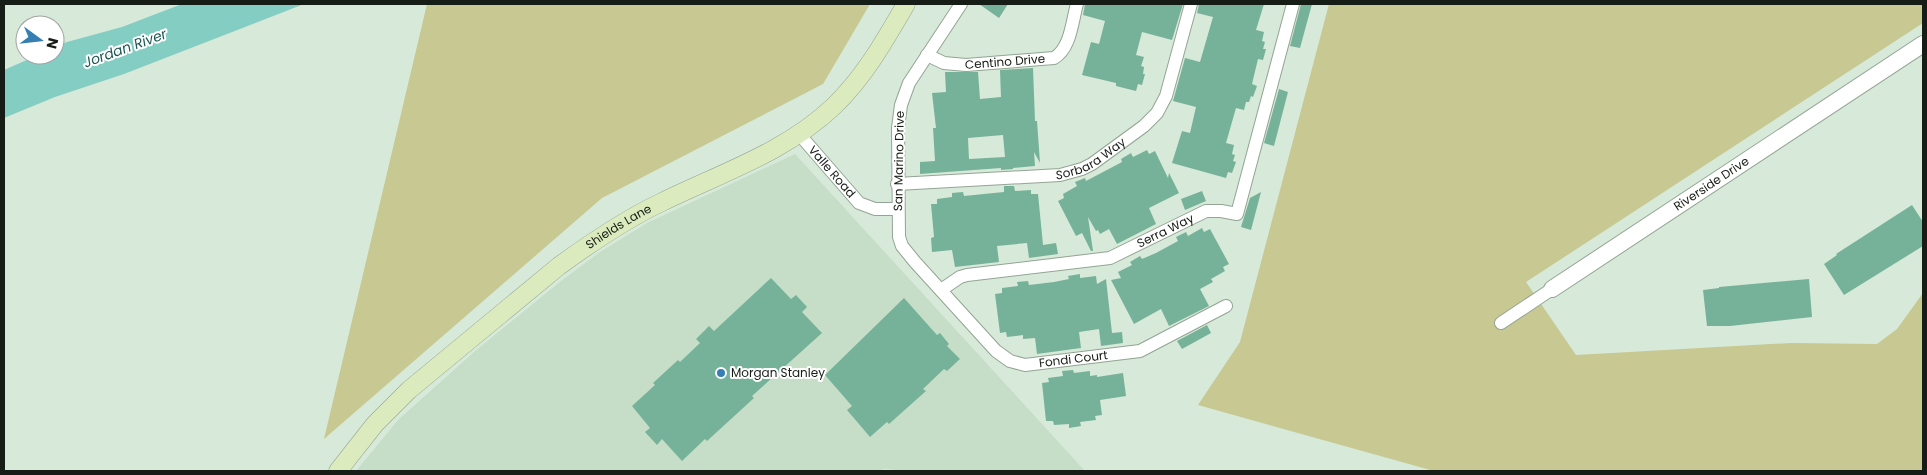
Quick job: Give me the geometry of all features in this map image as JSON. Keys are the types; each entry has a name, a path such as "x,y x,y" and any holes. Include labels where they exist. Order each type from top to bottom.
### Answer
{"main road":[{"name":"Shields Lane","path":"338,471 375,424 409,390 578,252 636,215 760,156 799,134 834,106 864,73 906,4"}],"street":[{"name":"San Marino Drive","path":"941,290 902,246 899,237 897,184 898,128 901,105 909,83 961,4"},
{"name":"Centino Drive","path":"927,55 944,63 959,65 1054,58 1066,44 1077,4"},
{"name":"Sorbara Way","path":"897,184 1060,175 1092,164 1144,126 1157,113 1166,96 1191,4"},
{"name":"Serra Way","path":"941,290 960,277 967,275 1110,258 1206,211 1238,214 1293,4"},
{"name":"Riverside Drive","path":"1502,323 1923,44"},
{"name":"Valle Road","path":"799,134 859,203 875,209 898,209"},
{"name":"Fondi Court","path":"941,290 996,351 1010,361 1025,365 1140,351 1226,306"}],"shaded area":[{"path":"795,154 1085,471 906,471 884,469 878,471 356,471 398,420 474,352 561,281 600,252 647,223"}],"green space":[{"path":"427,4 870,4 823,84 602,198 324,439"},
{"path":"1329,4 1923,4 1923,23 1526,282 1576,355 1791,343 1877,344 1897,329 1923,293 1923,471 1434,471 1198,405 1240,342"}],"water":[{"name":"Jordan River","path":"182,4 304,4 124,74 55,97 4,118 4,70 15,65 65,65 65,43 122,27"}],"building":[{"path":"979,4 1008,4 999,18"},
{"path":"1085,4 1183,4 1172,40 1142,32 1136,55 1144,57 1141,66 1144,67 1143,74 1145,74 1142,85 1138,84 1136,91 1116,86 1116,83 1082,75 1091,42 1099,44 1105,21 1083,15"},
{"path":"1199,4 1264,4 1256,30 1264,32 1262,41 1265,42 1263,49 1266,49 1263,60 1258,59 1252,84 1257,86 1253,97 1251,96 1249,102 1246,102 1244,110 1236,108 1226,143 1234,145 1232,154 1235,155 1233,161 1236,162 1232,173 1228,172 1226,178 1172,163 1182,131 1190,133 1196,107 1173,101 1185,58 1200,62 1213,17 1197,13"},
{"path":"1301,4 1312,4 1300,48 1290,46"},
{"path":"1033,68 1035,121 1037,121 1040,163 1034,152 1035,166 1001,170 1001,168 920,174 920,162 935,161 933,128 936,128 932,93 946,92 945,72 978,72 980,99 1001,97 1000,70","holes":["1003,135 1005,157 969,159 968,138"]},
{"path":"1279,89 1288,92 1274,146 1264,143"},
{"path":"1147,150 1149,154 1155,151 1168,178 1169,173 1179,193 1149,208 1156,224 1117,244 1109,229 1100,234 1098,230 1096,231 1088,217 1093,251 1091,251 1082,233 1076,236 1058,201 1064,198 1063,194 1077,186 1075,182 1085,178 1086,181 1122,162 1121,159 1131,153 1133,157"},
{"path":"1004,186 1014,186 1015,191 1031,190 1031,194 1038,194 1043,245 1056,243 1058,254 1029,258 1027,243 997,246 999,262 955,267 952,250 932,252 931,238 934,237 931,204 937,204 937,199 952,197 952,193 963,192 964,196 1004,192"},
{"path":"1202,191 1206,201 1185,210 1181,199"},
{"path":"1261,192 1251,230 1241,227 1250,198"},
{"path":"1912,205 1923,222 1923,246 1844,295 1824,264 1836,254"},
{"path":"1202,228 1204,232 1210,229 1229,264 1223,267 1225,271 1211,279 1213,282 1200,289 1209,306 1169,326 1161,309 1134,324 1111,280 1121,278 1118,272 1132,265 1130,262 1140,256 1142,259 1156,253 1178,241 1176,237 1186,232 1188,236"},
{"path":"1080,274 1080,278 1096,276 1097,284 1106,279 1112,333 1122,332 1123,343 1101,346 1099,329 1079,332 1081,348 1037,354 1035,338 1023,339 1023,335 1007,337 1006,332 1000,333 995,294 1002,293 1002,288 1018,286 1017,282 1028,281 1029,285 1054,282 1069,279 1068,276"},
{"name":"Morgan Stanley","path":"771,278 791,299 796,295 807,307 802,312 822,333 752,396 754,398 707,441 705,439 682,461 662,439 657,445 645,432 650,428 632,406 655,385 653,383 678,360 680,362 700,343 696,339 709,326 714,331"},
{"path":"1809,279 1812,317 1730,326 1707,326 1703,290"},
{"path":"904,298 937,335 940,333 949,344 947,346 960,359 947,371 944,369 923,389 926,391 889,424 887,422 870,437 847,410 852,406 825,375"},
{"path":"1207,325 1211,333 1182,349 1177,341"},
{"path":"1073,370 1074,373 1090,371 1090,376 1097,375 1097,377 1123,373 1126,396 1100,400 1102,415 1095,416 1096,420 1080,422 1081,426 1069,428 1069,424 1054,425 1053,421 1046,421 1042,383 1049,382 1048,378 1063,376 1062,371"}],"place":[{"name":"Morgan Stanley","path":"721,373"}]}
